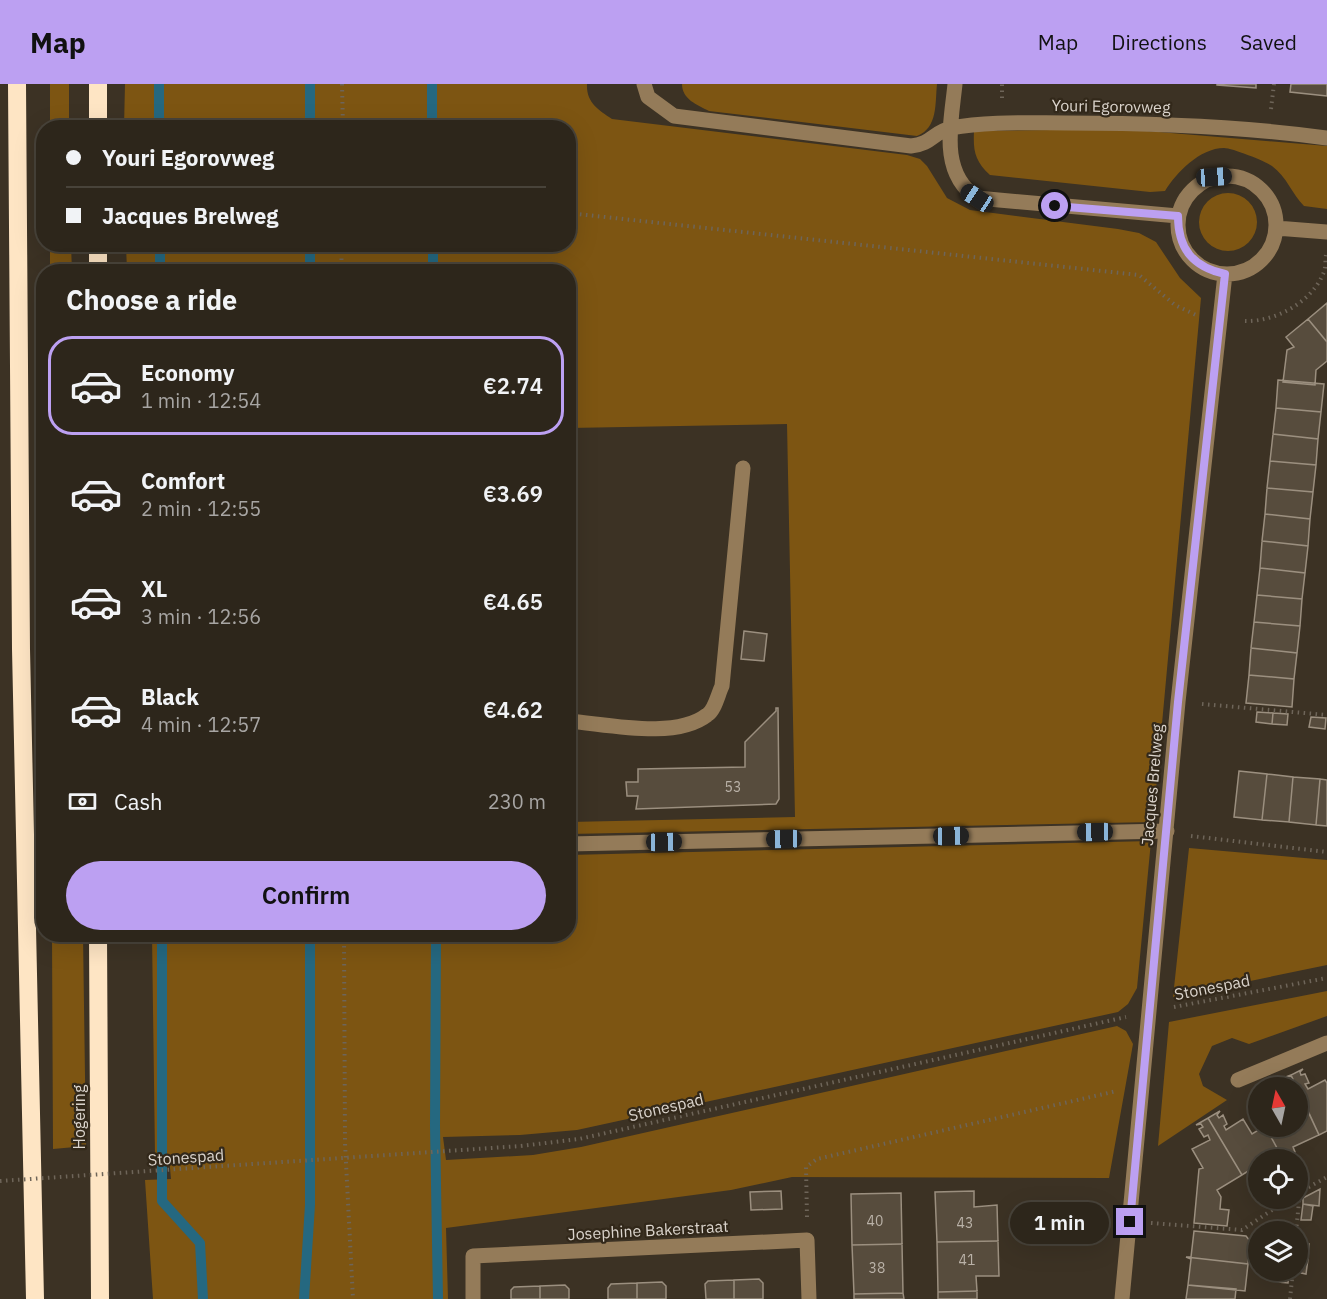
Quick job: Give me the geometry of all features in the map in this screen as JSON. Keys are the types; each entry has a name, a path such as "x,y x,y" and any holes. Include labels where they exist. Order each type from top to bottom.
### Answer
{"highway":[{"path":"17,84 22,661 35,1299"},
{"path":"98,84 98,120"},
{"name":"Hogering","path":"98,942 99,1274 102,1299"},
{"path":"23,1299 34,1250"}],"street":[{"path":"644,84 648,97 674,116 911,146 924,145 935,135 951,128"},
{"path":"955,84 951,158 956,177 963,188 977,198 1178,216"},
{"name":"Youri Egorovweg","path":"951,128 1025,123 1116,123 1270,130 1327,138"},
{"path":"1232,176 1250,181 1265,193 1274,210 1276,228 1273,243 1265,256 1247,269 1225,274 1208,271 1194,262 1184,249 1178,233 1178,216 1185,199 1197,185 1214,177 1232,176"},
{"path":"1276,228 1327,232"},
{"name":"Jacques Brelweg","path":"1122,1299 1151,1011 1178,702 1225,274"},
{"path":"576,722 668,729 690,725 710,714 722,686 743,468"},
{"path":"576,844 1167,831"},
{"path":"1238,1080 1327,1043"},
{"path":"807,1240 809,1299"},
{"name":"Josephine Bakerstraat","path":"473,1299 473,1256 807,1240"}],"path":[{"path":"342,84 342,120"},
{"path":"576,214 1139,275 1175,305 1204,317"},
{"path":"1238,320 1256,321 1281,316 1304,298 1324,274 1327,248"},
{"path":"1178,702 1327,715"},
{"path":"1167,831 1216,840 1327,852"},
{"path":"344,942 345,1143 353,1299"},
{"name":"Stonespad","path":"0,1182 521,1146 579,1139 1151,1011 1327,978"},
{"path":"807,1240 806,1167 817,1159 1144,1085"},
{"path":"1308,1188 1327,1177"},
{"path":"1130,1222 1242,1230 1274,1209"},
{"path":"1290,1299 1292,1281"}],"shaded area":[{"path":"50,84 69,84 69,120 50,120"},
{"path":"125,84 587,84 591,101 612,119 907,155 920,159 927,166 947,198 970,210 1118,229 1139,233 1156,242 1180,278 1201,298 1153,822 576,834 576,822 795,817 787,424 576,428 576,264 127,264 126,252 576,252 576,120 124,120"},
{"path":"682,84 937,84 932,121 924,132 917,136 709,111 687,98"},
{"path":"1123,129 1327,146 1327,209 1304,206 1282,175 1272,166 1248,155 1224,148 1206,152 1198,157 1182,169 1165,191 1150,192 990,175 978,160 974,144 974,131"},
{"path":"1228,193 1239,195 1252,206 1257,222 1255,233 1244,246 1228,251 1217,249 1204,238 1199,222 1201,211 1212,198"},
{"path":"50,252 71,252 72,264 50,264"},
{"path":"1151,841 1137,988 1128,1004 1118,1012 577,1130 520,1135 443,1137 446,1160 533,1155 581,1147 1117,1026 1126,1031 1133,1044 1109,1178 792,1177 731,1190 446,1228 448,1299 153,1299 145,1180 171,1179 169,1157 155,1157 152,942 576,942 576,855"},
{"path":"1189,848 1327,860 1327,965 1173,997"},
{"path":"52,942 83,942 86,1146 53,1149"},
{"path":"1327,991 1327,1016 1249,1044 1232,1038 1212,1046 1199,1074 1203,1086 1227,1100 1158,1146 1169,1022"}],"building":[{"path":"1217,84 1256,84 1256,88 1217,85"},
{"path":"1291,84 1327,84 1327,96 1290,92"},
{"path":"1327,303 1327,342 1308,319"},
{"path":"1308,319 1327,342 1327,361 1316,370 1315,385 1283,382 1287,350 1294,347 1286,337"},
{"path":"1278,380 1324,384 1321,412 1276,408"},
{"path":"1276,408 1321,412 1318,439 1273,434"},
{"path":"1273,434 1318,439 1316,465 1270,461"},
{"path":"1270,461 1316,465 1313,492 1267,488"},
{"path":"1267,488 1313,492 1310,519 1265,514"},
{"path":"1265,514 1310,519 1308,546 1262,541"},
{"path":"1262,541 1308,546 1305,573 1260,568"},
{"path":"1260,568 1305,573 1302,599 1257,595"},
{"path":"1257,595 1302,599 1300,626 1254,622"},
{"path":"1254,622 1300,626 1297,653 1251,648"},
{"path":"744,631 767,634 764,661 741,659"},
{"path":"1251,648 1297,653 1294,679 1249,675"},
{"path":"1249,675 1294,679 1292,707 1246,703"},
{"path":"778,708 779,799 776,804 636,809 638,796 627,796 626,782 638,782 638,769 745,767 745,742 776,711"},
{"path":"1257,712 1273,713 1272,724 1256,722"},
{"path":"1273,713 1288,714 1287,725 1272,724"},
{"path":"1311,717 1326,718 1325,729 1309,727"},
{"path":"1239,771 1267,774 1262,820 1234,817"},
{"path":"1267,774 1293,777 1289,822 1262,820"},
{"path":"1293,777 1320,779 1316,825 1289,822"},
{"path":"1320,779 1327,780 1327,826 1316,825"},
{"path":"1303,1069 1300,1072 1301,1075 1305,1074 1306,1077 1292,1077 1291,1075"},
{"path":"1325,1080 1327,1083 1327,1131 1319,1135 1308,1111 1308,1089"},
{"path":"1220,1111 1217,1115 1219,1118 1223,1115 1227,1124 1224,1126 1226,1130 1243,1119 1248,1127 1248,1137 1271,1137 1278,1149 1248,1149 1248,1171 1242,1175 1208,1118"},
{"path":"1308,1111 1319,1135 1293,1147 1294,1149 1278,1149 1271,1137 1308,1137"},
{"path":"1208,1118 1242,1175 1217,1190 1221,1197 1220,1209 1229,1210 1227,1226 1194,1223 1199,1169 1203,1168 1192,1149 1210,1140 1208,1135 1204,1137 1199,1129 1203,1127 1201,1124 1196,1125"},
{"path":"1320,1189 1319,1206 1308,1205 1308,1195"},
{"path":"781,1191 782,1209 751,1210 750,1192"},
{"path":"974,1191 974,1207 997,1205 998,1241 937,1242 935,1192"},
{"path":"901,1193 902,1244 852,1245 851,1194"},
{"path":"1308,1205 1313,1206 1311,1220 1301,1220 1302,1209 1308,1209"},
{"path":"1194,1231 1246,1236 1248,1238 1248,1264 1186,1257 1191,1257"},
{"path":"998,1241 999,1276 976,1276 977,1291 938,1292 937,1242"},
{"path":"902,1244 903,1293 854,1294 852,1245"},
{"path":"1186,1257 1248,1264 1245,1291 1188,1285 1191,1259"},
{"path":"759,1279 763,1283 763,1299 734,1299 734,1280"},
{"path":"734,1280 734,1299 706,1299 705,1284 708,1281"},
{"path":"662,1282 666,1286 666,1299 637,1299 637,1283"},
{"path":"637,1283 637,1299 608,1299 608,1288 611,1284"},
{"path":"565,1285 569,1289 569,1299 540,1299 540,1286"},
{"path":"1188,1285 1236,1289 1235,1299 1186,1299"},
{"path":"540,1286 540,1299 511,1299 511,1290 514,1287"},
{"path":"977,1291 977,1299 938,1299 938,1292"},
{"path":"903,1293 904,1299 854,1299 854,1294"}],"waterway":[{"path":"159,84 159,120"},
{"path":"310,84 310,120"},
{"path":"432,84 432,120"},
{"path":"160,252 160,264"},
{"path":"310,252 310,264"},
{"path":"433,252 433,264"},
{"path":"162,942 162,1201 200,1243 203,1299"},
{"path":"304,1299 310,1205 310,942"},
{"path":"436,942 435,1126 438,1299"}],"route":[{"path":"1055,206 1178,216 1178,233 1184,249 1194,262 1208,271 1225,274 1178,702 1130,1222"}]}
